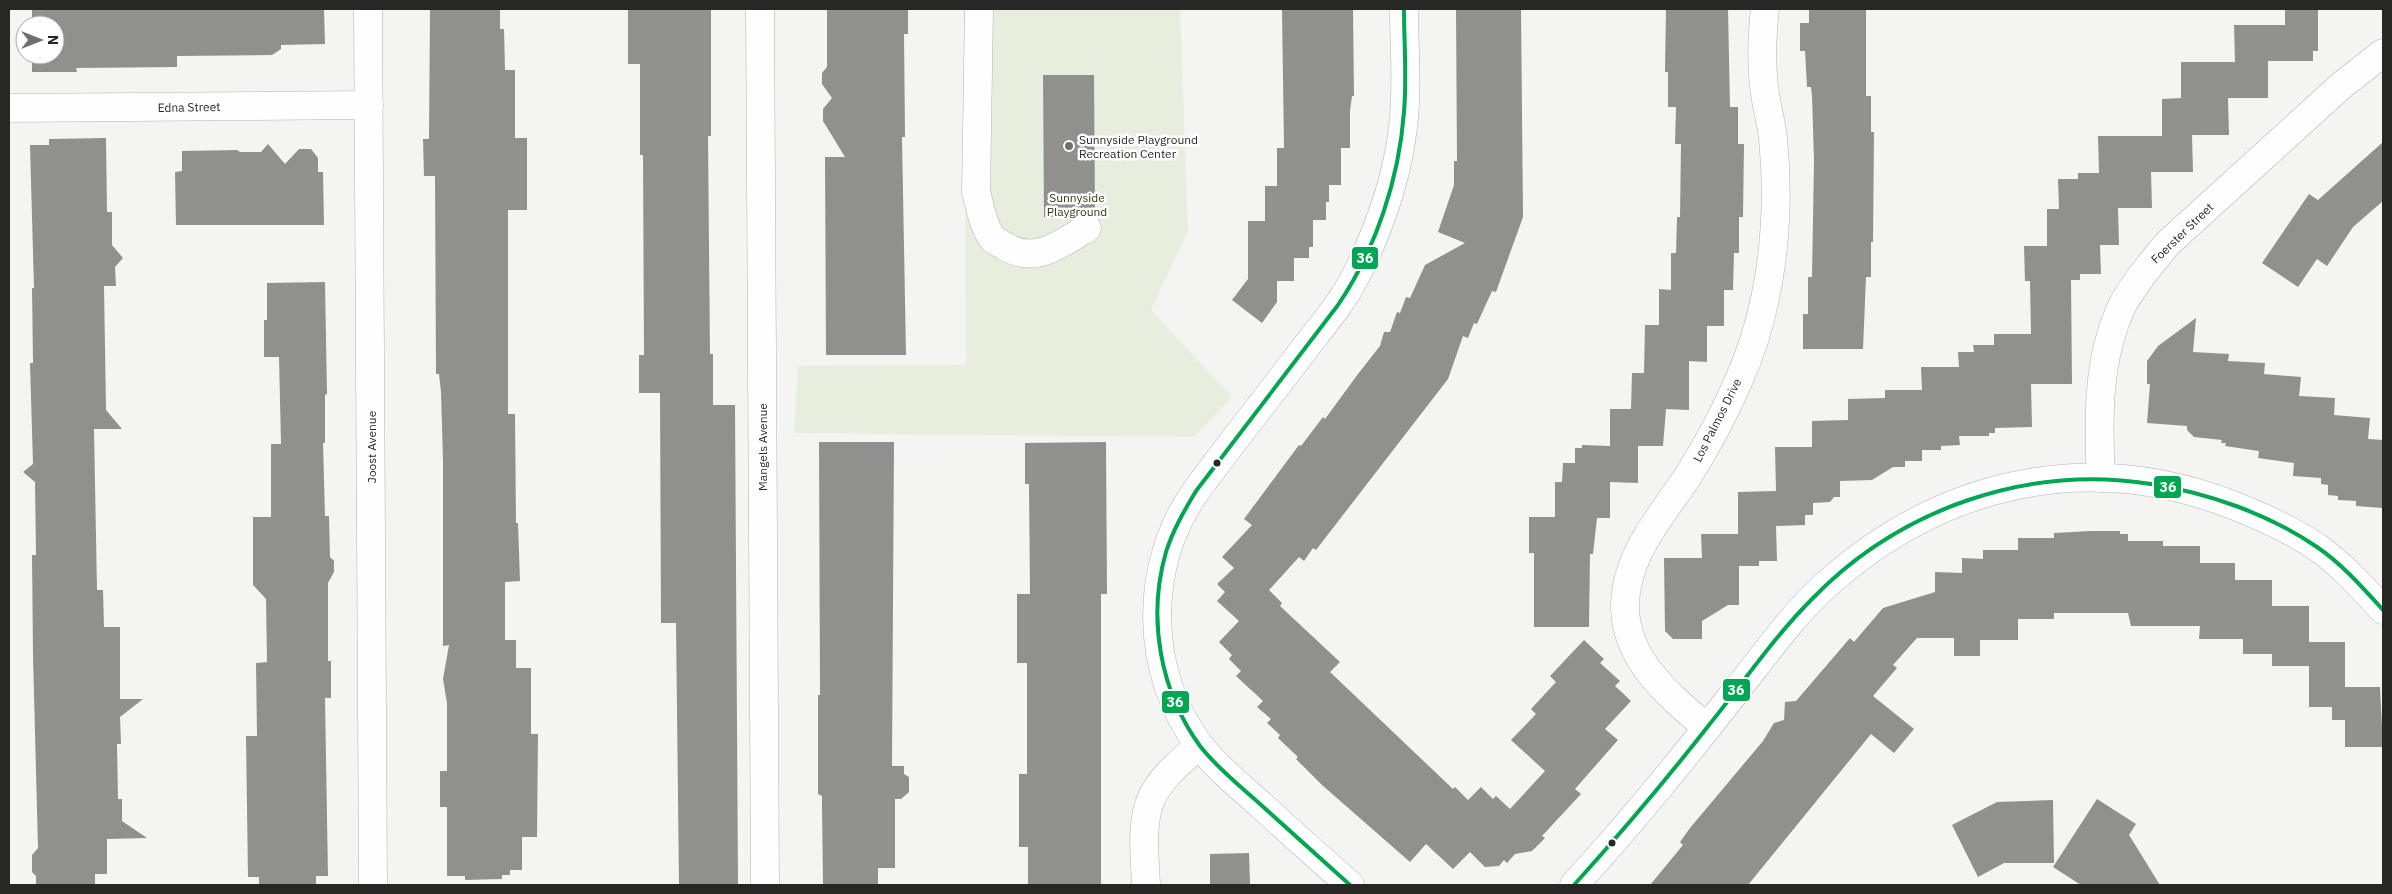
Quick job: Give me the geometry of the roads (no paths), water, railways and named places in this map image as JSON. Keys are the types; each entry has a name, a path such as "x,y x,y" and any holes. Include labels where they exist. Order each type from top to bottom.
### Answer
{"street":[{"name":"Joost Avenue","path":"368,9 373,885"},
{"name":"Mangels Avenue","path":"760,9 765,885"},
{"path":"979,9 976,192 990,233 993,239 1011,250 1032,255 1058,245 1087,228"},
{"path":"1350,885 1232,779 1199,745 1178,708 1162,666 1156,619 1159,576 1173,534 1194,494 1354,280 1374,236 1396,170 1403,125 1404,9"},
{"name":"Los Palmos Drive","path":"1707,728 1667,694 1648,673 1630,639 1625,609 1628,579 1638,552 1711,437 1739,380 1756,328 1768,280 1774,230 1776,182 1761,41 1765,9"},
{"name":"Foerster Street","path":"2101,478 2100,394 2108,346 2122,306 2142,274 2167,244 2342,85 2383,53"},
{"name":"Edna Street","path":"9,108 368,105"},
{"path":"1574,885 1707,728 1791,622 1824,586 1862,554 1904,528 1994,490 2038,480 2070,477 2139,479 2185,490 2246,510 2285,527 2318,548 2354,578 2383,610"},
{"path":"1146,885 1145,824 1152,797 1169,774 1199,745"}],"place":[{"name":"Sunnyside Playground Recreation Center","path":"1069,146"}],"park label":[{"name":"Sunnyside Playground","path":"1077,204"}]}
